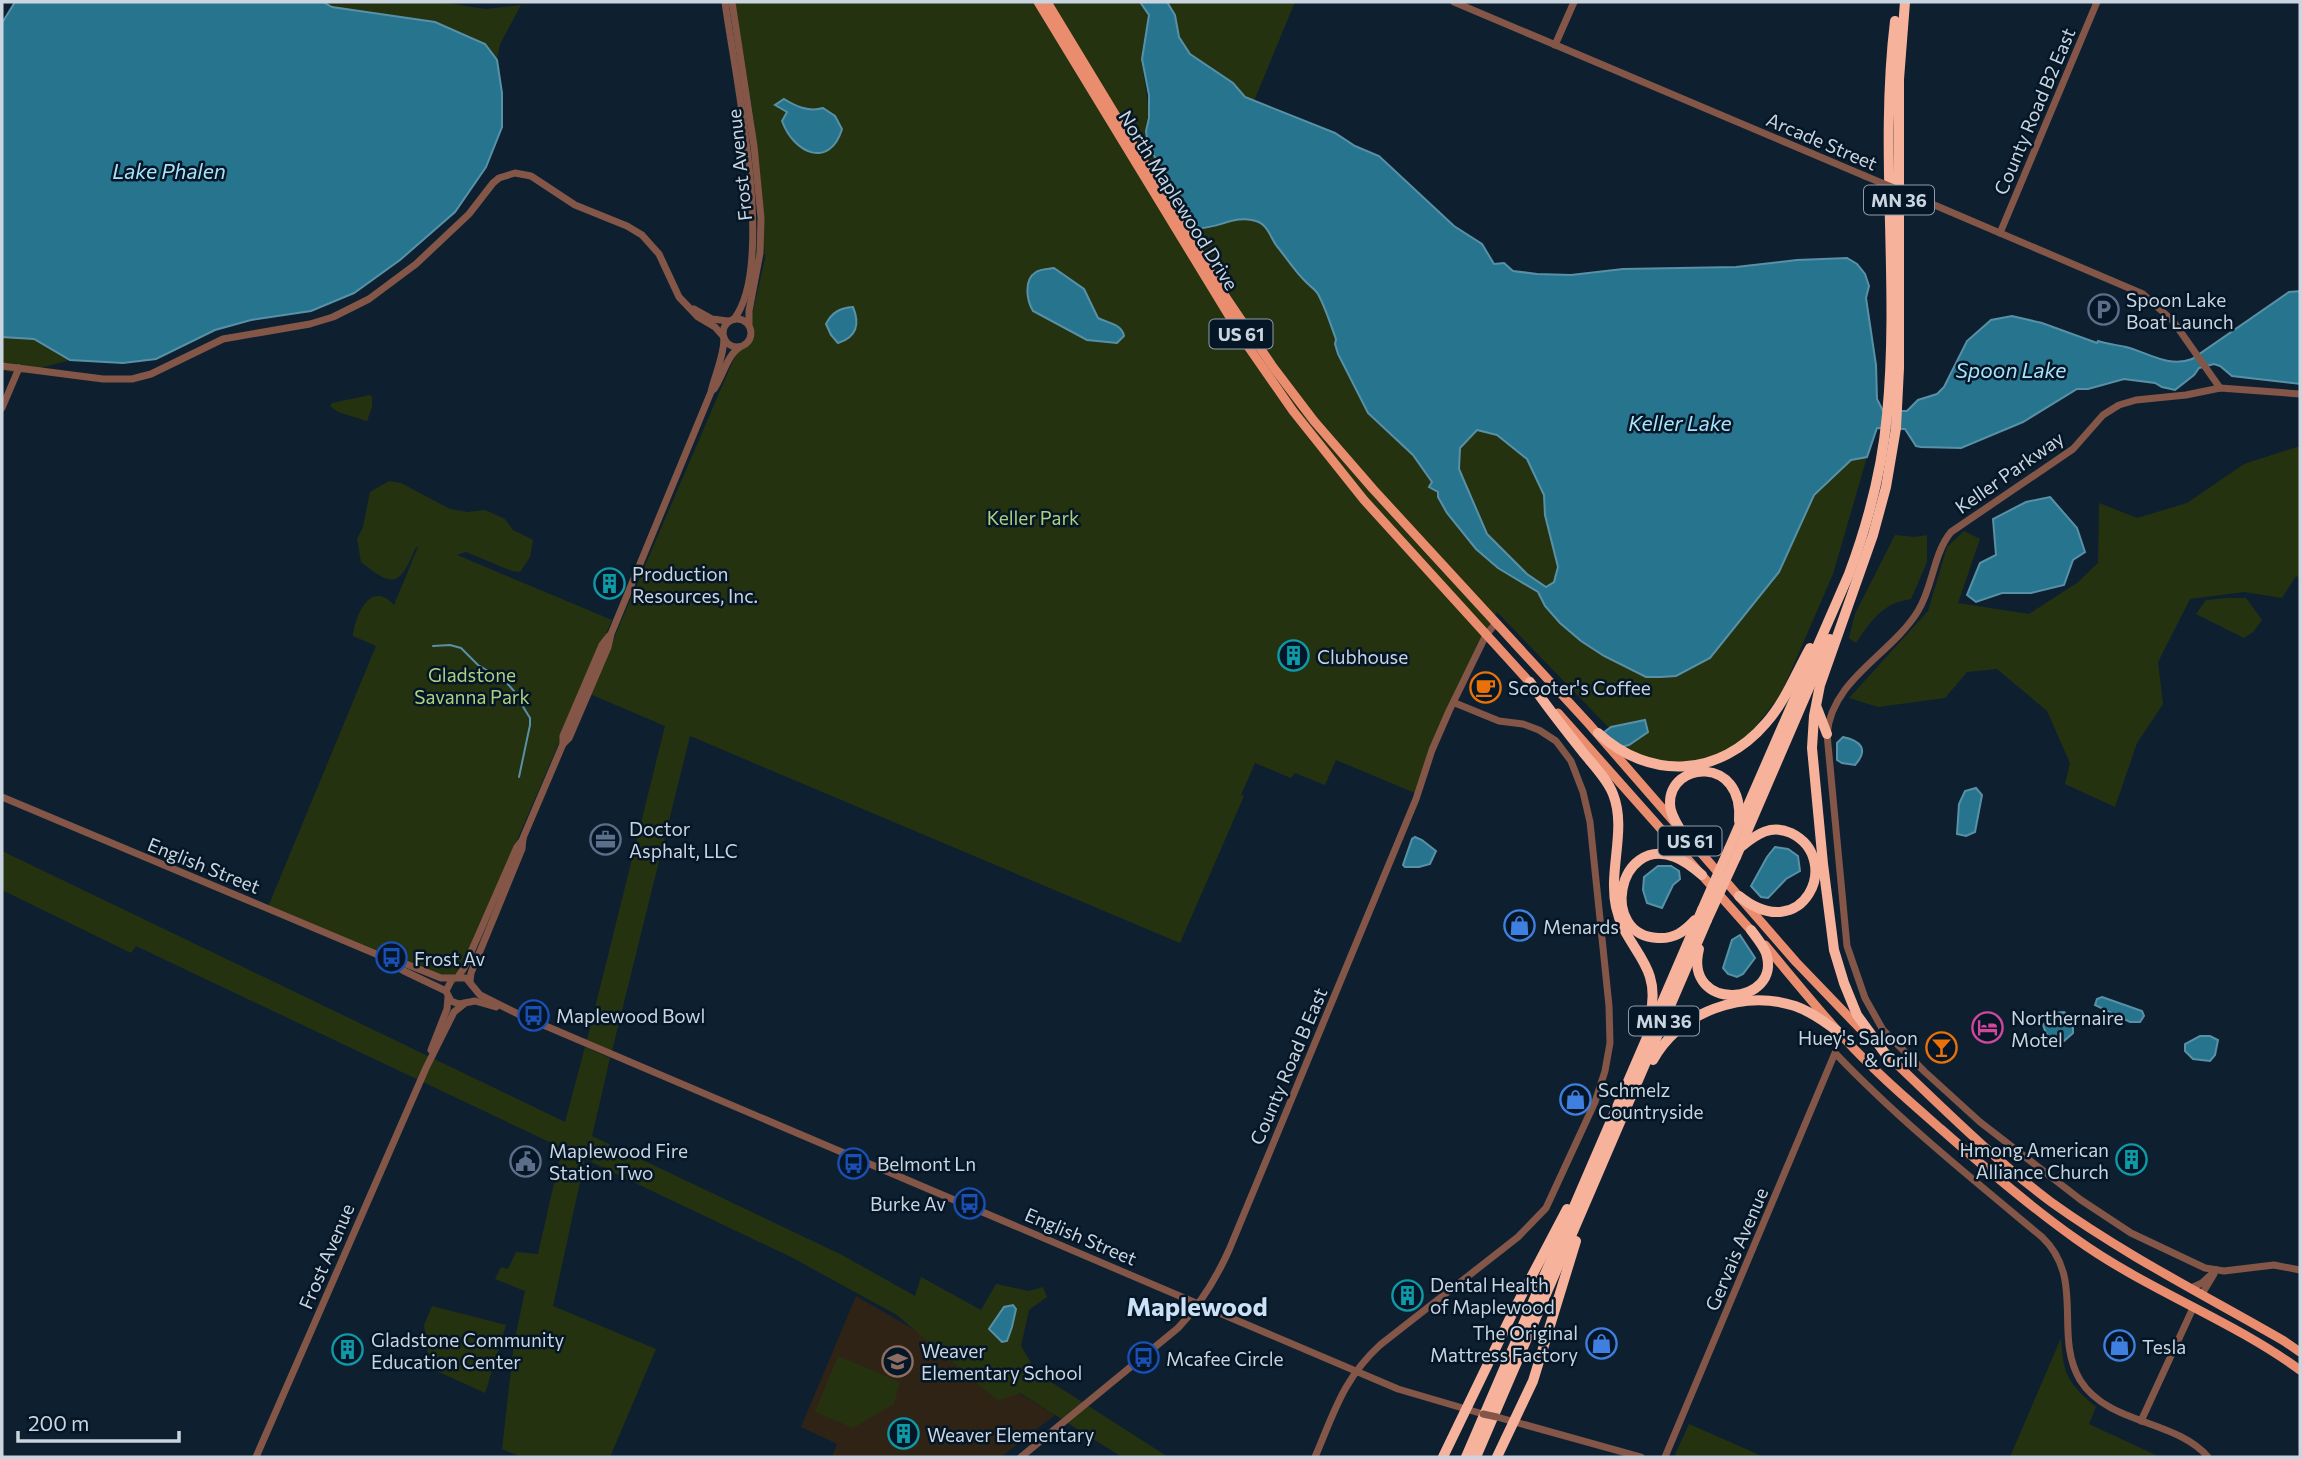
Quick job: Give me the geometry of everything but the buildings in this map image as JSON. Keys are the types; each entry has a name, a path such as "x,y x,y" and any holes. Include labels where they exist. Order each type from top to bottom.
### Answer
{"highway":[{"name":"MN 36","path":"1893,398 1889,79 1898,2"},
{"name":"MN 36","path":"1466,1457 1636,1062 1735,851 1870,543 1886,487 1893,398 1899,79 1905,2"},
{"name":"MN 36","path":"1735,851 1736,832 1849,574 1889,440"},
{"path":"1870,543 1816,702 1812,755 1834,950 1857,1014 1887,1056"},
{"path":"1598,733 1627,755 1662,767 1683,767 1706,762 1739,747 1758,733 1776,711 1849,574"},
{"path":"1530,682 1604,779 1616,805 1615,904 1621,922 1646,965 1653,989 1652,1010 1636,1062"},
{"path":"1816,702 1818,715 1827,734"},
{"path":"1683,834 1671,810 1672,792 1684,777 1704,771 1723,776 1735,790 1739,808 1736,832"},
{"path":"1735,851 1766,830 1787,832 1805,844 1813,858 1815,872 1809,895 1785,912 1763,911 1739,896"},
{"path":"1702,875 1677,858 1654,855 1633,866 1624,878 1621,893 1626,917 1634,928 1646,936 1675,936 1703,915"},
{"name":"MN 36","path":"1476,1457 1615,1133 1703,915"},
{"path":"1703,915 1698,966 1706,985 1725,996 1746,994 1757,987 1765,976 1765,951 1751,930"},
{"path":"1620,1121 1655,1057 1668,1040 1687,1023 1709,1010 1743,1001 1782,1003 1818,1017 1841,1034"},
{"path":"1497,1457 1510,1421 1537,1368 1568,1263 1615,1133"},
{"path":"1443,1457 1469,1411 1553,1234 1589,1170"}],"main road":[{"name":"North Maplewood Drive","path":"1038,2 1245,342 1287,403 1345,478 1486,635"},
{"name":"North Maplewood Drive","path":"1047,2 1227,299 1273,367 1343,456 1496,623"},
{"name":"US 61","path":"1496,623 1598,733 1683,834 1824,993 1970,1135 2032,1187 2108,1241 2300,1352"},
{"name":"US 61","path":"1486,635 1627,789 1841,1034 1920,1111 2039,1211 2096,1252 2267,1348 2300,1370"},
{"path":"2193,1308 2202,1294"}],"street":[{"name":"Frost Avenue","path":"726,2 753,218 750,269 743,301 731,320"},
{"name":"Frost Avenue","path":"732,2 754,146 761,218 758,269 749,324"},
{"name":"Arcade Street","path":"1454,2 2143,294 2174,321 2220,388"},
{"path":"1555,45 1574,2"},
{"name":"County Road B2 East","path":"2000,233 2097,2"},
{"path":"2,366 103,379 132,379 151,374 223,339 310,324 333,317 369,299 416,264 469,214 493,183 515,173 531,176 569,202 642,235 659,254 674,288 687,305 698,317 715,327 731,346 742,346"},
{"path":"687,305 712,319 742,319 749,324 752,331 750,339 733,353 722,378 711,392"},
{"path":"523,838 522,849 471,973 473,996 465,1003 454,1003 447,994 455,978 465,967 608,647 711,392 723,355 724,328 731,320"},
{"path":"2,408 19,368"},
{"name":"Keller Parkway","path":"1827,734 1833,707 1849,685 1910,623 1928,592 1942,544 1956,527 2073,449 2103,415 2119,405 2136,400 2186,395 2220,388 2300,394"},
{"name":"County Road B East","path":"1021,1457 1165,1339 1199,1304 1229,1250 1416,800 1432,750 1486,635 1496,623"},
{"path":"1315,1457 1355,1370 1380,1345 1537,1218 1558,1186 1605,1071 1610,1042 1609,1006 1590,822 1583,792 1571,761 1556,741 1539,730 1523,724 1499,721 1455,703"},
{"path":"1827,734 1847,946 1865,998 1880,1026 1980,1122 2082,1202 2138,1237 2195,1265 2216,1270 2274,1265 2300,1270"},
{"name":"English Street","path":"2,797 393,963 447,994"},
{"name":"English Street","path":"393,963 406,964 441,978 455,978"},
{"path":"455,978 472,984"},
{"name":"English Street","path":"472,984 480,995 520,1015 1414,1395 1641,1457"},
{"name":"Frost Avenue","path":"426,1068 447,1009 447,994"},
{"name":"English Street","path":"465,1003 475,1000 520,1015"},
{"name":"Frost Avenue","path":"256,1457 426,1068 454,1012 465,1003"},
{"name":"Gervais Avenue","path":"1665,1457 1835,1053 1877,1097 2049,1244 2060,1260 2066,1277 2071,1356 2077,1374 2088,1391 2104,1404 2141,1420"},
{"path":"2191,1288 2202,1283 2216,1270"},
{"path":"2202,1294 2216,1270"},
{"path":"2193,1308 2141,1420 2191,1442 2208,1457"},
{"path":"2186,1322 2203,1314"}],"shaded area":[{"name":"Weaver Elementary School","path":"856,1296 1055,1415 1001,1457 832,1457 837,1444 801,1427"}],"green space":[{"path":"323,2 439,2 486,9 521,5 500,44 497,60 485,44 332,7"},
{"name":"Keller Park","path":"735,2 1141,3 1149,14 1142,59 1148,102 1146,131 1212,228 1242,219 1254,220 1265,226 1290,263 1318,294 1336,339 1338,354 1368,413 1396,437 1427,472 1434,488 1476,549 1506,573 1538,592 1545,606 1581,641 1646,677 1779,572 1814,495 1851,460 1867,457 1833,574 1781,694 1738,749 1677,768 1639,759 1497,612 1473,656 1415,793 1336,760 1325,785 1295,773 1291,778 1255,763 1241,795 1244,796 1180,943 690,736 612,1051 587,1040 665,726 590,694 735,356 751,341 755,333 751,319 765,259 754,121"},
{"path":"1167,2 1295,2 1254,101 1245,97 1233,83 1190,54 1179,37 1175,15"},
{"path":"2,337 34,339 70,360 19,374 2,370"},
{"path":"370,395 372,407 367,421 338,412 330,406 332,403"},
{"path":"1477,430 1496,435 1527,459 1544,495 1545,515 1558,567 1554,582 1546,587 1527,574 1487,534 1459,469 1460,448"},
{"path":"2300,446 2300,578 2296,576 2282,598 2244,592 2190,599 2158,662 2163,704 2137,743 2115,807 2065,784 2070,763 2047,711 1997,669 1967,672 1945,698 1878,707 1849,698 1928,611 1947,547 1964,531 1980,539 1958,603 2029,614 2077,583 2098,563 2099,503 2137,518 2187,503 2244,464"},
{"name":"Gladstone Savanna Park","path":"389,481 401,483 450,509 468,512 485,510 505,519 513,530 533,540 530,557 520,572 466,552 457,555 612,620 455,984 268,907 376,646 353,636 357,619 365,603 371,598 385,598 394,605 418,547 400,576 395,579 381,576 361,562 357,539 363,527 370,492"},
{"path":"1895,535 1927,535 1927,562 1911,599 1892,604 1878,614 1856,643 1849,638 1855,614"},
{"path":"2246,598 2262,620 2253,632 2244,638 2196,614 2206,600"},
{"path":"2,851 565,1122 585,1047 610,1058 592,1136 842,1255 915,1296 921,1277 981,1310 996,1284 1029,1291 1043,1287 1047,1297 1029,1310 1021,1346 1037,1373 1168,1457 1122,1457 1020,1393 998,1401 897,1315 791,1257 585,1159 553,1306 656,1349 610,1457 522,1457 502,1449 514,1343 525,1291 495,1279 501,1267 508,1269 516,1252 538,1254 562,1148 136,946 131,953 2,890"},
{"path":"432,1306 506,1325 485,1393 439,1372 428,1354 424,1325"},
{"path":"2061,1338 2063,1361 2069,1377 2096,1407 2089,1424 2160,1457 2010,1457"},
{"path":"838,1356 900,1382 894,1404 853,1428 815,1412"},
{"path":"1689,1424 1764,1457 1674,1457"}],"water":[{"name":"Lake Phalen","path":"15,2 323,2 332,7 435,22 485,44 497,60 502,93 502,127 486,167 455,212 400,260 354,293 311,311 251,320 215,330 156,359 123,363 70,360 34,339 2,337 2,23"},
{"name":"Keller Lake","path":"1140,2 1167,2 1175,15 1179,37 1190,54 1233,83 1245,97 1335,133 1355,146 1379,156 1454,226 1482,244 1494,264 1504,263 1513,271 1571,275 1623,269 1736,267 1847,258 1857,264 1865,274 1869,286 1866,298 1876,365 1877,399 1883,411 1907,411 1918,400 1937,394 1944,387 1967,341 1991,320 2012,316 2042,323 2097,343 2098,341 2126,347 2175,362 2192,359 2289,292 2300,291 2300,384 2232,376 2214,364 2199,368 2175,390 2155,383 2124,379 2088,389 2077,389 2023,422 1961,448 1916,446 1905,429 1877,428 1867,457 1851,460 1814,495 1779,572 1710,658 1676,676 1646,677 1581,641 1545,606 1538,592 1498,568 1476,549 1447,513 1438,492 1429,487 1432,482 1413,455 1368,413 1338,354 1336,339 1318,294 1295,269 1263,225 1241,219 1198,228 1148,146 1146,131 1149,95 1142,59 1149,15","holes":["1477,430 1497,435 1527,459 1544,495 1545,515 1558,567 1554,582 1546,587 1527,574 1487,534 1459,469 1460,448"]},
{"path":"784,99 803,108 823,108 835,116 842,129 829,149 821,153 812,152 795,142 782,121 787,112 775,105"},
{"path":"1054,268 1084,289 1098,318 1114,324 1123,332 1124,336 1117,343 1087,340 1033,311 1028,296 1029,280 1038,271"},
{"path":"853,307 855,329 849,337 838,343 826,324 837,311"},
{"path":"2050,497 2077,528 2085,552 2073,560 2064,585 2031,593 2002,593 1976,602 1967,595 1980,563 1996,555 1993,519 2026,502"},
{"path":"1645,720 1648,732 1629,745 1616,748 1603,733 1611,727"},
{"path":"1843,737 1861,747 1862,754 1855,765 1837,760 1837,743"},
{"path":"1976,788 1982,795 1975,832 1966,836 1957,834 1959,804 1965,791"},
{"path":"1415,837 1436,851 1430,864 1405,867 1403,865"},
{"path":"1775,847 1788,849 1798,856 1800,871 1786,879 1768,898 1761,897 1751,886"},
{"path":"1658,866 1671,866 1679,871 1680,879 1673,885 1662,908 1647,903 1643,890 1644,877"},
{"path":"1740,935 1755,958 1743,974 1737,977 1728,974 1723,968 1732,940"},
{"path":"2102,997 2142,1011 2144,1016 2140,1022 2130,1022 2095,1005 2097,999"},
{"path":"2064,1012 2073,1022 2073,1033 2064,1041 2054,1042 2043,1025 2054,1013"},
{"path":"2200,1036 2210,1036 2218,1040 2215,1055 2210,1061 2193,1059 2185,1051 2185,1044"},
{"path":"1013,1305 1016,1309 1012,1327 1007,1341 1002,1342 989,1329 1004,1307"}],"waterway":[{"path":"433,646 450,645 461,648 478,665 505,681 514,691"},
{"path":"519,777 530,725 530,718 522,705"}],"place":[{"name":"Spoon Lake Boat Launch","path":"2103,310"},
{"name":"Production Resources, Inc.","path":"609,584"},
{"name":"Clubhouse","path":"1294,656"},
{"name":"Scooter's Coffee","path":"1485,687"},
{"name":"Doctor Asphalt, LLC","path":"606,839"},
{"name":"Menards","path":"1520,926"},
{"name":"Frost Av","path":"391,958"},
{"name":"Maplewood Bowl","path":"533,1015"},
{"name":"Northernaire Motel","path":"1988,1028"},
{"name":"Huey's Saloon & Grill","path":"1941,1048"},
{"name":"Schmelz Countryside","path":"1575,1100"},
{"name":"Hmong American Alliance Church","path":"2132,1160"},
{"name":"Maplewood Fire Station Two","path":"526,1161"},
{"name":"Belmont Ln","path":"854,1163"},
{"name":"Burke Av","path":"969,1203"},
{"name":"Dental Health of Maplewood","path":"1407,1295"},
{"name":"The Original Mattress Factory","path":"1601,1343"},
{"name":"Tesla","path":"2119,1346"},
{"name":"Gladstone Community Education Center","path":"348,1350"},
{"name":"Mcafee Circle","path":"1143,1358"},
{"name":"Weaver Elementary School","path":"898,1361"},
{"name":"Weaver Elementary","path":"904,1434"}],"district":[{"name":"Maplewood","path":"1197,1305"}],"water label":[{"name":"Spoon Lake","path":"2011,369"}]}
